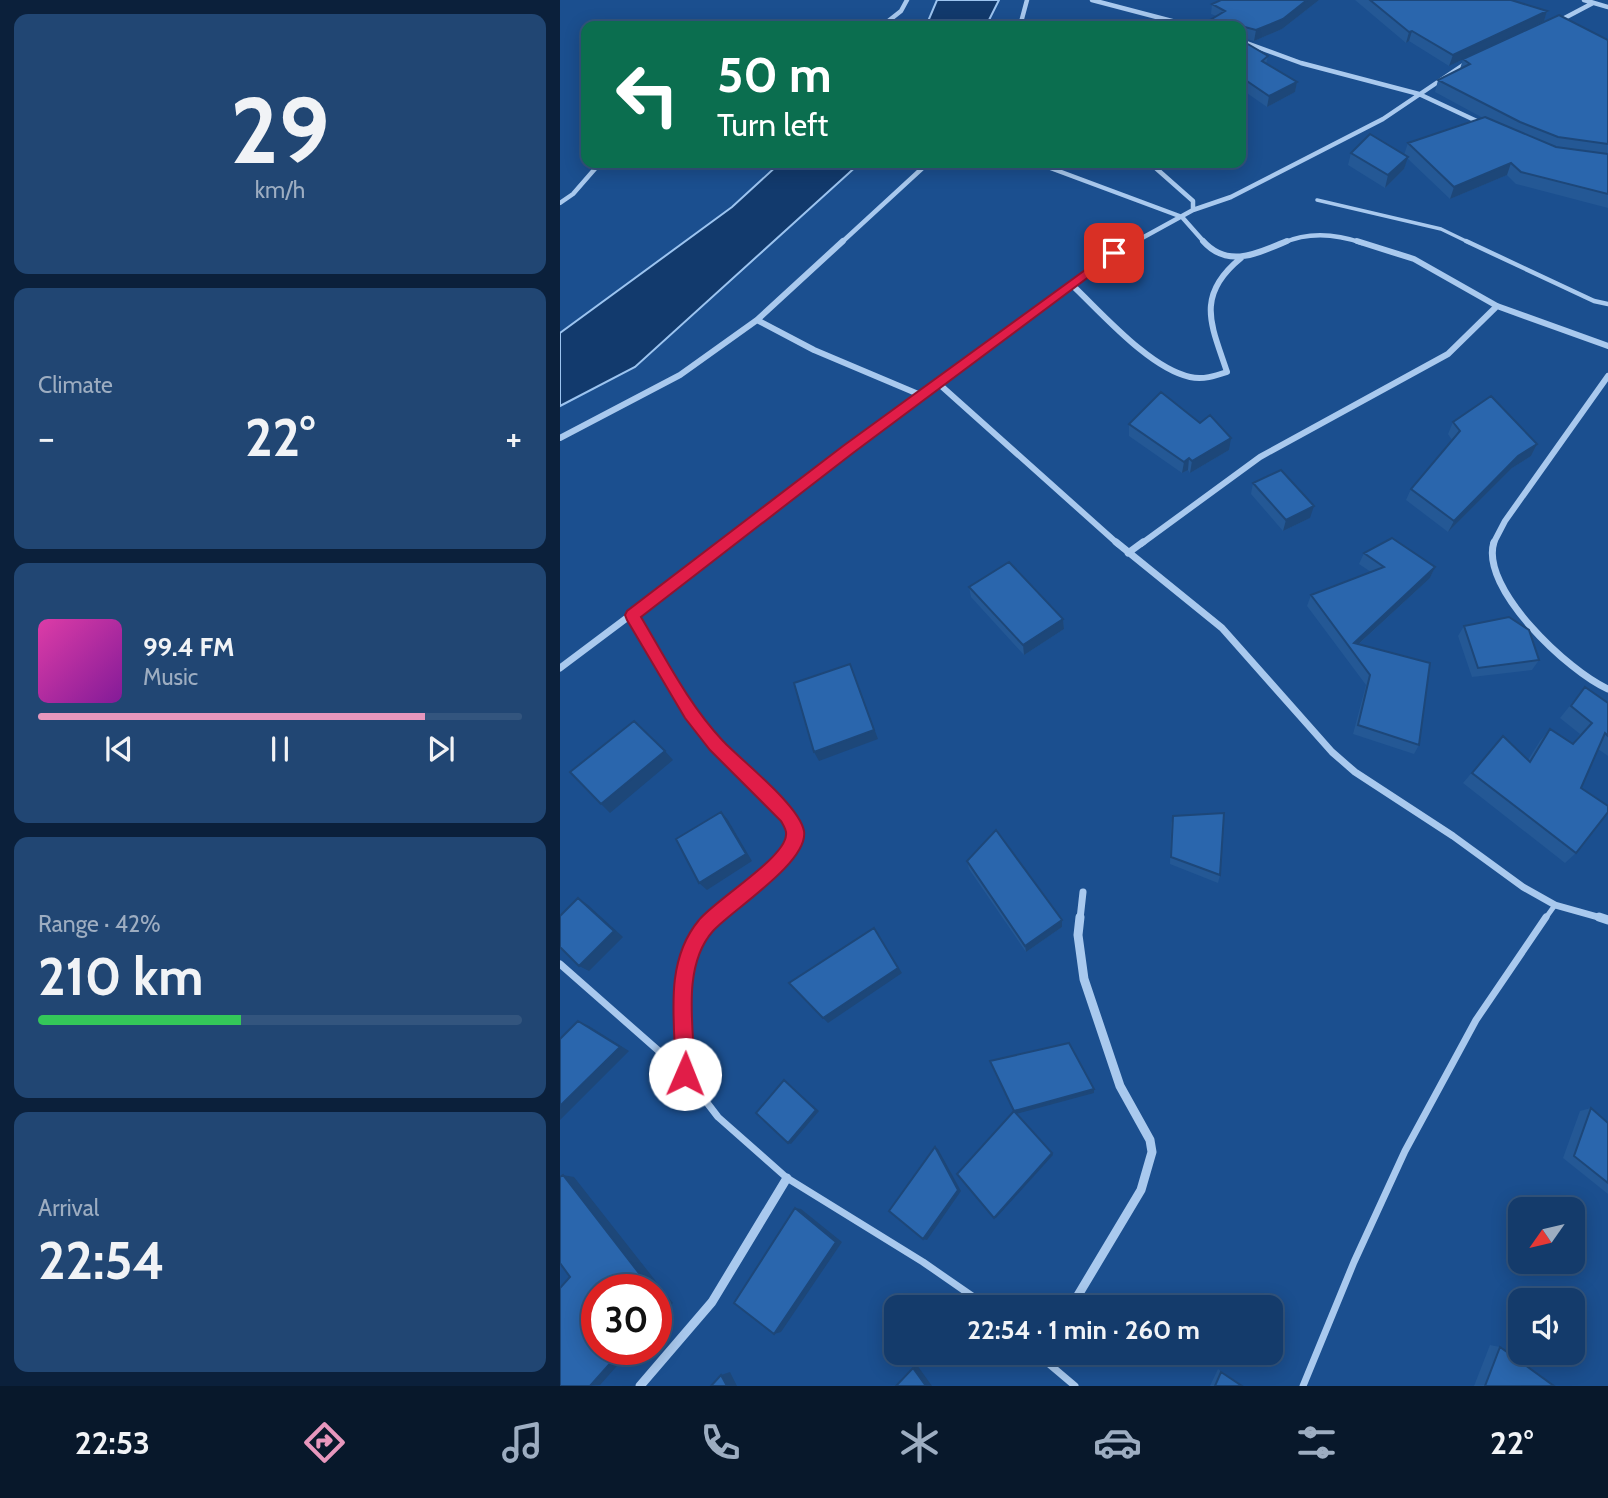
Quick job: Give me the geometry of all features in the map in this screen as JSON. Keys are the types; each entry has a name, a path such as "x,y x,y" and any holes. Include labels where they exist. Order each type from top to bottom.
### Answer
{"street":[{"path":"888,21 901,11 907,0"},
{"path":"1021,21 1027,0"},
{"path":"1092,0 1172,21"},
{"path":"1105,3 1116,0"},
{"path":"1584,0 1608,8"},
{"path":"1551,24 1593,3"},
{"path":"1246,43 1301,63 1419,93 1490,128"},
{"path":"560,668 1114,253 1193,210 1231,197 1384,119 1447,72 1474,59"},
{"path":"560,203 573,194 596,168"},
{"path":"560,438 680,375 757,320 923,168"},
{"path":"1050,168 1182,217 1211,250 1220,255 1241,258"},
{"path":"1156,168 1193,201 1193,210"},
{"path":"1071,285 1157,360 1186,377 1211,378 1227,372 1222,352 1212,334 1208,305 1222,277 1241,258 1297,237 1337,236 1414,259 1497,306 1608,346"},
{"path":"1128,553 1260,457 1403,381 1447,354 1497,306"},
{"path":"757,320 814,350 923,396"},
{"path":"1608,376 1505,522 1492,545 1491,555 1493,570 1499,583 1554,650 1572,668 1608,689"},
{"path":"939,384 1128,553 1223,628 1332,752 1355,772 1453,835 1523,887 1555,905 1608,920"},
{"path":"632,615 690,713 716,745 787,815 795,832 794,841 781,862 707,924 690,947 683,974 685,1074"},
{"path":"1078,1295 1141,1190 1152,1160 1150,1140 1120,1086 1084,979 1077,935 1083,892"},
{"path":"640,1386 712,1302 787,1178"}],"lane":[{"path":"1317,200 1441,229 1594,301 1608,304"},
{"path":"1303,1386 1354,1262 1405,1151 1475,1020 1555,905"},
{"path":"560,964 685,1074 718,1117 787,1178 923,1262 971,1295"},
{"path":"1052,1365 1075,1386"}],"water":[{"path":"937,0 999,0 988,21 928,21"},
{"path":"775,168 854,168 635,367 560,406 560,333 732,207"}],"building":[{"path":"1221,0 1307,0 1283,19 1256,30 1246,27 1246,21 1208,21 1225,11 1212,4"},
{"path":"1370,0 1511,0 1547,11 1453,55 1412,31 1409,32"},
{"path":"1559,15 1608,40 1608,144 1558,137 1520,122 1438,80 1470,64 1463,59"},
{"path":"1246,43 1268,56 1262,61 1297,82 1269,96 1246,80"},
{"path":"1485,117 1556,147 1608,154 1608,194 1521,172 1511,163 1454,187 1408,143"},
{"path":"1370,134 1408,157 1388,175 1351,153"},
{"path":"1161,392 1200,423 1210,415 1231,438 1192,461 1189,458 1184,462 1129,424"},
{"path":"1491,396 1537,444 1518,456 1454,521 1411,489 1460,431 1453,422"},
{"path":"1281,470 1314,506 1286,520 1253,483"},
{"path":"1392,538 1435,567 1354,643 1430,663 1419,745 1358,725 1370,675 1311,595 1384,567 1364,553"},
{"path":"1009,562 1063,619 1023,645 969,587"},
{"path":"1509,617 1529,630 1539,660 1478,668 1464,626"},
{"path":"850,664 874,730 814,752 794,683"},
{"path":"1585,687 1608,703 1608,736 1605,733 1581,788 1608,806 1608,812 1576,853 1472,773 1503,736 1530,762 1550,729 1573,744 1592,723 1571,706"},
{"path":"634,721 665,751 601,804 570,772"},
{"path":"721,812 746,854 699,883 676,839"},
{"path":"1224,813 1220,875 1171,857 1173,816"},
{"path":"996,830 1062,920 1025,946 967,861"},
{"path":"578,898 614,931 579,966 560,947 560,916"},
{"path":"874,928 898,968 823,1018 789,983"},
{"path":"578,1021 620,1047 560,1106 560,1039"},
{"path":"1069,1043 1094,1089 1014,1111 990,1061"},
{"path":"784,1080 816,1110 788,1143 756,1113"},
{"path":"1591,1108 1608,1123 1608,1183 1574,1156"},
{"path":"1014,1111 1052,1153 994,1218 957,1174"},
{"path":"935,1147 958,1190 923,1239 889,1211"},
{"path":"563,1175 640,1274 581,1274 581,1365 609,1365 590,1386 560,1386 560,1288 570,1277 560,1263 560,1177"},
{"path":"795,1208 836,1242 774,1334 734,1303"},
{"path":"1500,1347 1508,1353 1508,1365 1525,1365 1554,1386 1485,1386"},
{"path":"913,1368 926,1386 896,1386"},
{"path":"1221,1372 1242,1386 1215,1386"},
{"path":"721,1375 727,1386 711,1386"}],"route":[{"path":"685,1074 683,974 690,947 707,924 781,862 794,841 795,832 787,815 716,745 690,713 632,615 721,550 848,450 1114,253"}]}
